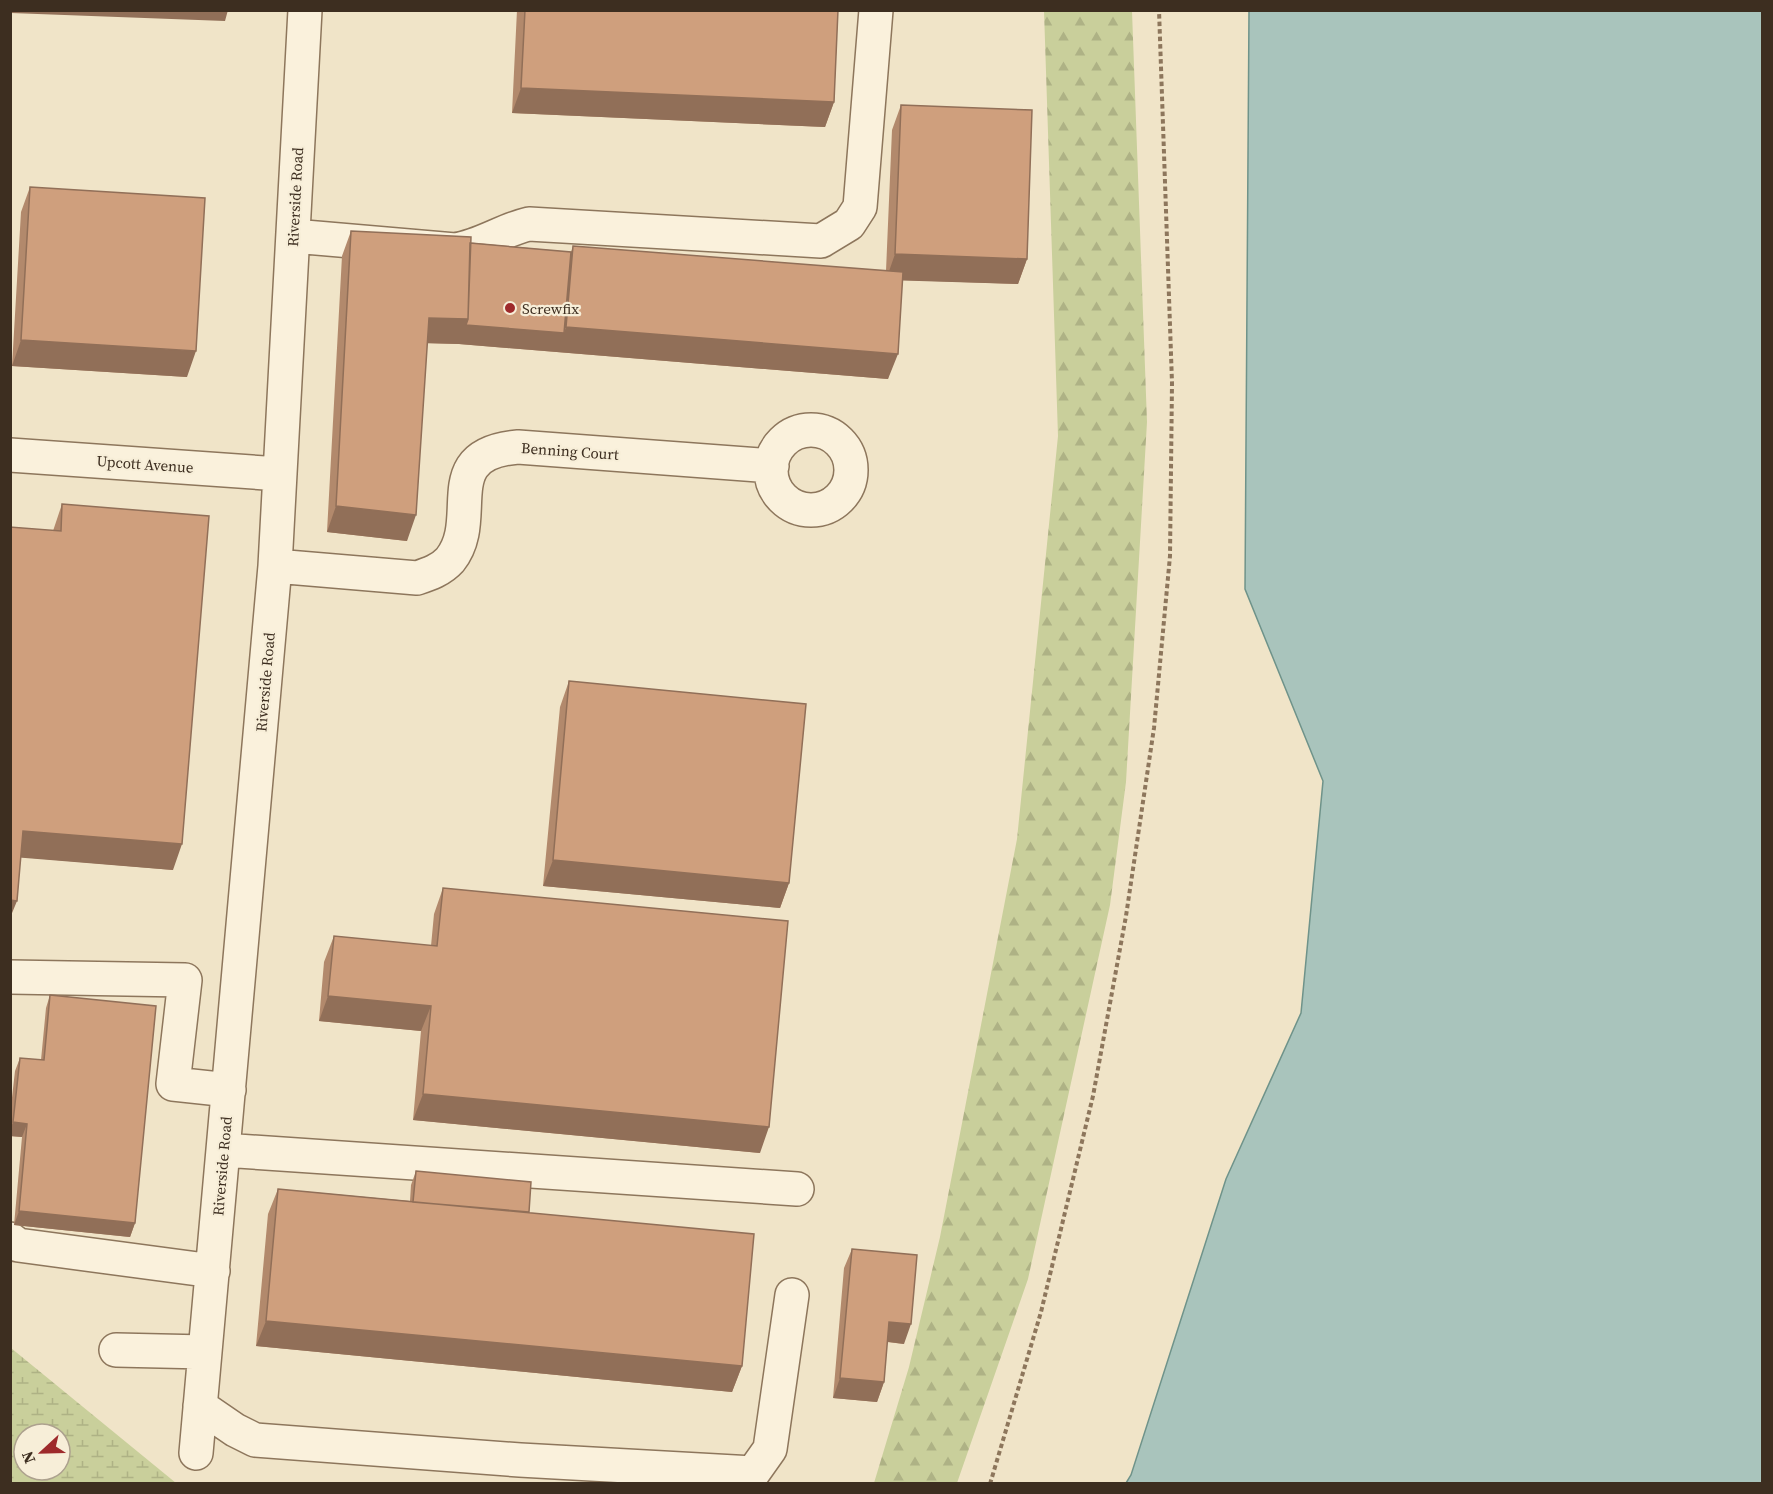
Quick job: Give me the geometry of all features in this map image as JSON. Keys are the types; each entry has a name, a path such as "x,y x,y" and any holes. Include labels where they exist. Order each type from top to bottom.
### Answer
{"street":[{"name":"Riverside Road","path":"196,1453 275,567 305,10"},
{"path":"293,236 455,250 471,248 513,228 529,224 821,241 849,224 860,207 876,10"},
{"name":"Benning Court","path":"275,567 417,578 435,572 448,562 455,552 461,530 466,480 470,469 487,453 499,449 518,447 772,466"},
{"name":"Upcott Avenue","path":"10,455 280,474"},
{"path":"10,977 185,980 173,1084 229,1090"},
{"path":"223,1150 797,1189"},
{"path":"10,1239 18,1245 213,1271"},
{"path":"200,1406 235,1430 255,1440 520,1460 753,1473 770,1449 792,1295"},
{"path":"116,1350 205,1352"}],"path":[{"path":"990,1484 1041,1312 1093,1096 1126,916 1154,728 1170,556 1172,383 1159,10"}],"green space":[{"path":"1044,11 1132,11 1147,422 1126,782 1110,905 1028,1279 957,1483 874,1483 909,1367 940,1237 1017,839 1058,436"},
{"path":"10,1348 11,1348 176,1483 11,1483"}],"water":[{"path":"1249,11 1762,11 1762,1483 1126,1483 1131,1475 1226,1179 1301,1013 1323,781 1245,589"}],"building":[{"path":"525,10 838,10 834,102 521,88"},
{"path":"901,105 1032,110 1027,259 895,254"},
{"path":"30,187 205,198 196,351 21,340"},
{"path":"351,231 471,237 468,319 429,318 416,515 336,506"},
{"name":"Screwfix","path":"470,243 571,252 564,333 466,325"},
{"path":"573,246 903,272 898,354 566,327"},
{"path":"62,504 209,516 182,844 23,831 17,901 10,900 10,527 61,531"},
{"path":"569,681 806,704 789,883 553,860"},
{"path":"443,888 788,921 769,1127 423,1094 431,1006 328,996 334,936 437,946"},
{"path":"50,995 156,1006 135,1223 19,1211 27,1124 13,1122 20,1058 44,1060"},
{"path":"416,1171 531,1182 529,1212 413,1202"},
{"path":"278,1189 754,1234 742,1366 266,1321"},
{"path":"852,1249 917,1255 911,1324 889,1322 884,1382 840,1378"}],"place":[{"name":"Screwfix","path":"510,308"}]}
